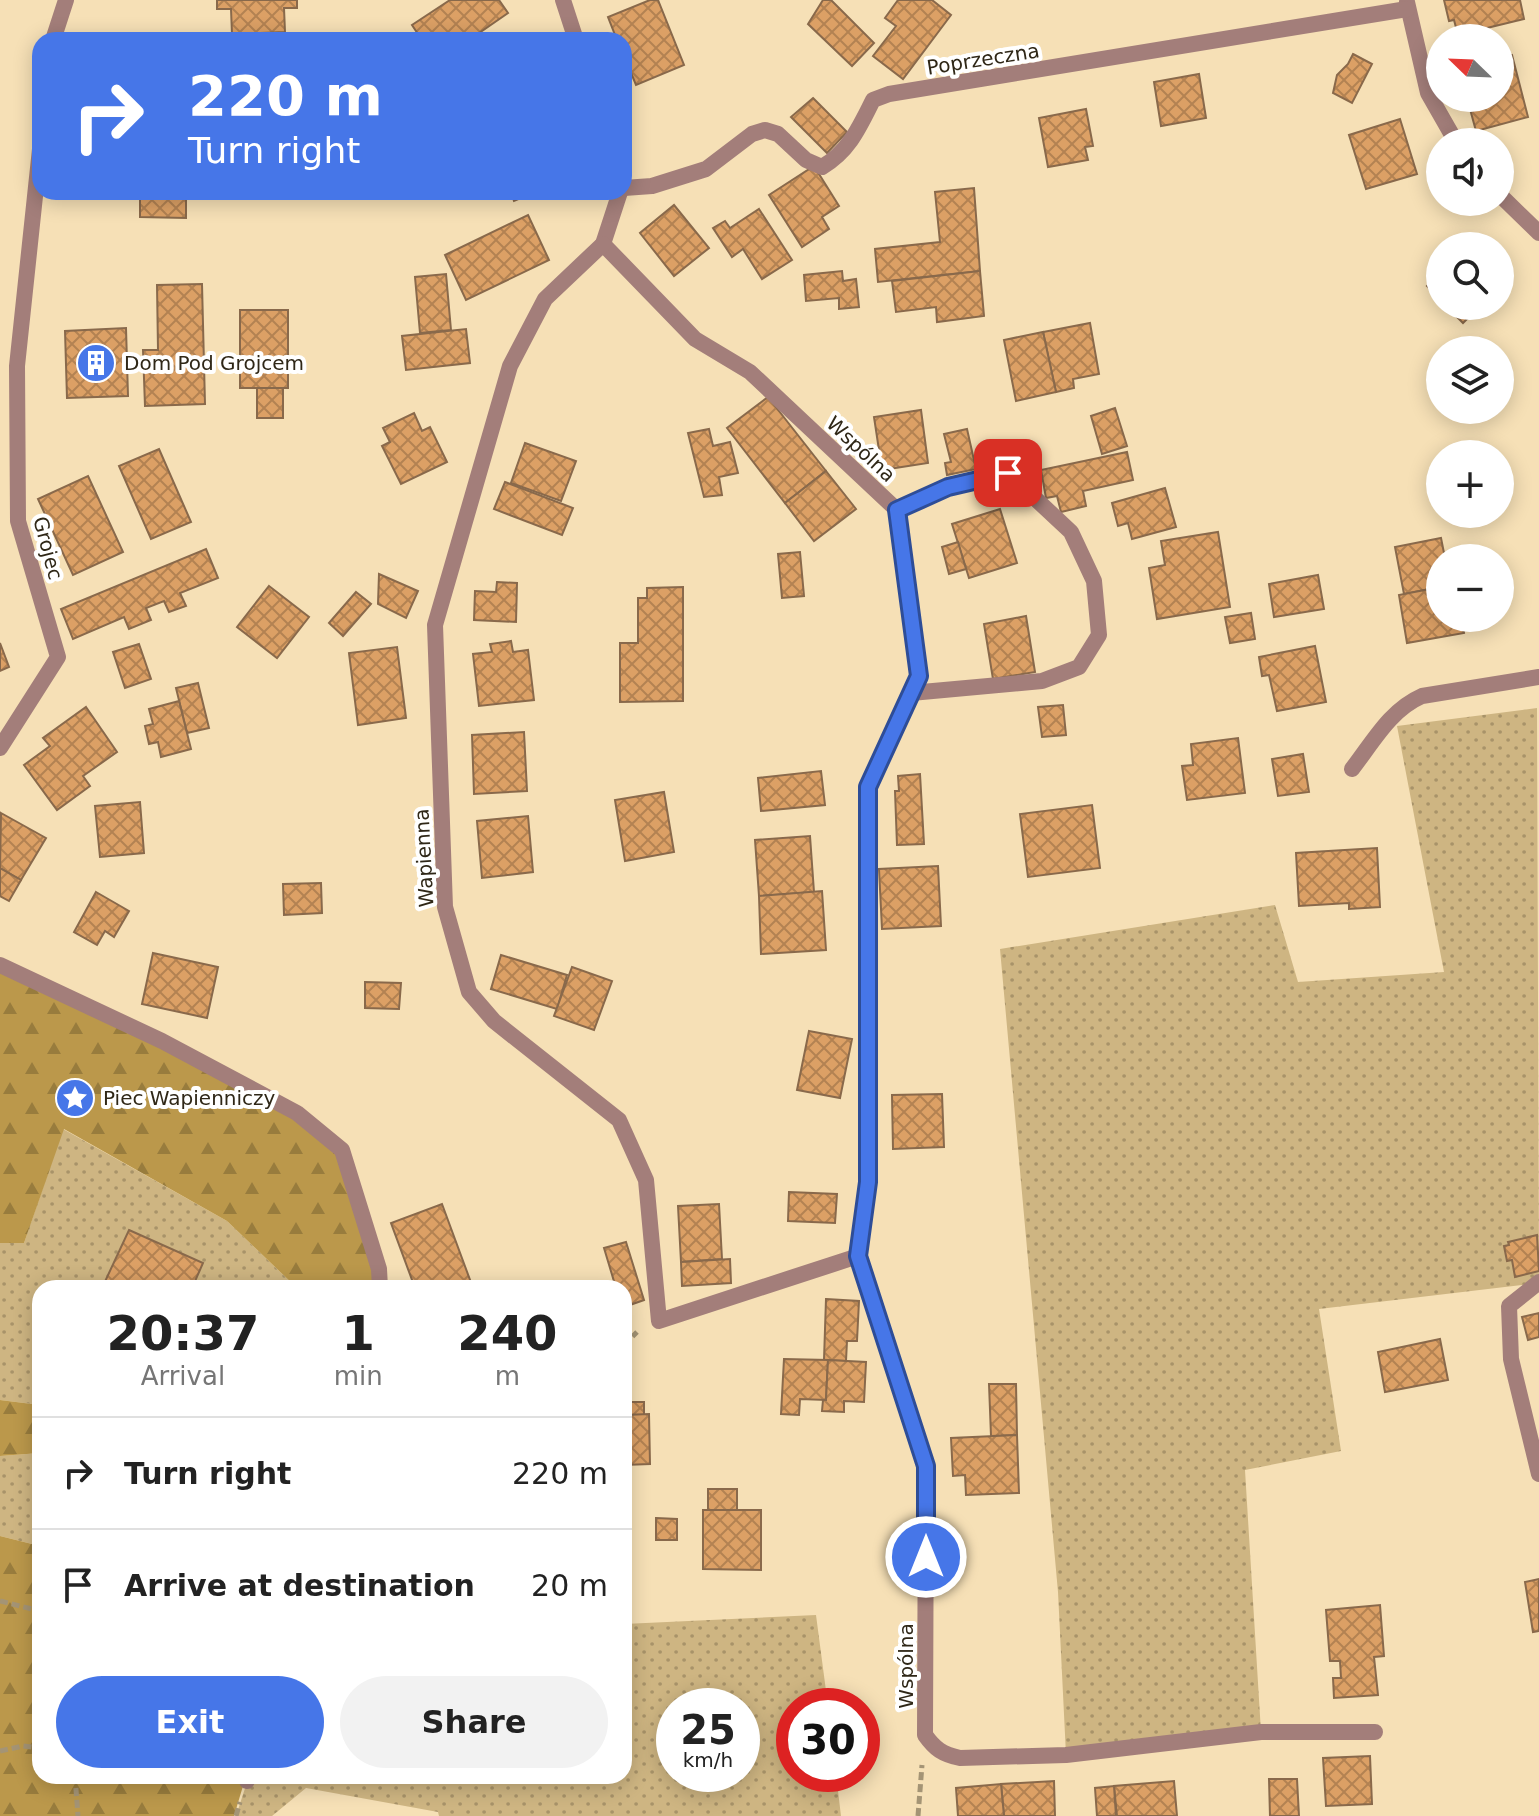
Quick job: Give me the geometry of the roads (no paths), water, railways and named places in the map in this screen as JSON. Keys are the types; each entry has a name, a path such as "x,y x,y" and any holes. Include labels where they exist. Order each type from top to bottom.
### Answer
{"street":[{"path":"56,32 66,0"},
{"path":"563,0 573,32"},
{"path":"1407,4 1428,93 1448,128"},
{"name":"Poprzeczna","path":"632,189 652,186 706,169 752,134 765,130 778,134 806,160 822,167 838,158 854,138 873,100 889,94 1407,4"},
{"name":"Grojec","path":"0,748 58,657 18,521 17,366 35,200"},
{"path":"603,244 618,200"},
{"path":"1514,209 1539,233"},
{"name":"Wspólna","path":"603,244 695,339 750,372 897,510 919,676 868,787 868,1182 858,1256 926,1466 925,1735 935,1749 960,1758 1066,1755 1261,1732 1375,1732"},
{"name":"Wapienna","path":"603,244 545,299 510,366 435,625 445,907 469,992 494,1021 619,1120 646,1180 659,1321 858,1256"},
{"path":"897,510 948,487 1008,473 1071,532 1094,581 1099,635 1079,667 1042,681 911,693"},
{"path":"1352,769 1395,712 1408,702 1422,696 1539,677"},
{"path":"0,965 162,1041 297,1113 342,1150 379,1269 380,1280"},
{"path":"1539,1282 1509,1306 1511,1359 1539,1474"}],"place":[{"name":"Dom Pod Grojcem","path":"96,363"},
{"name":"Piec Wapienniczy","path":"75,1098"}]}
